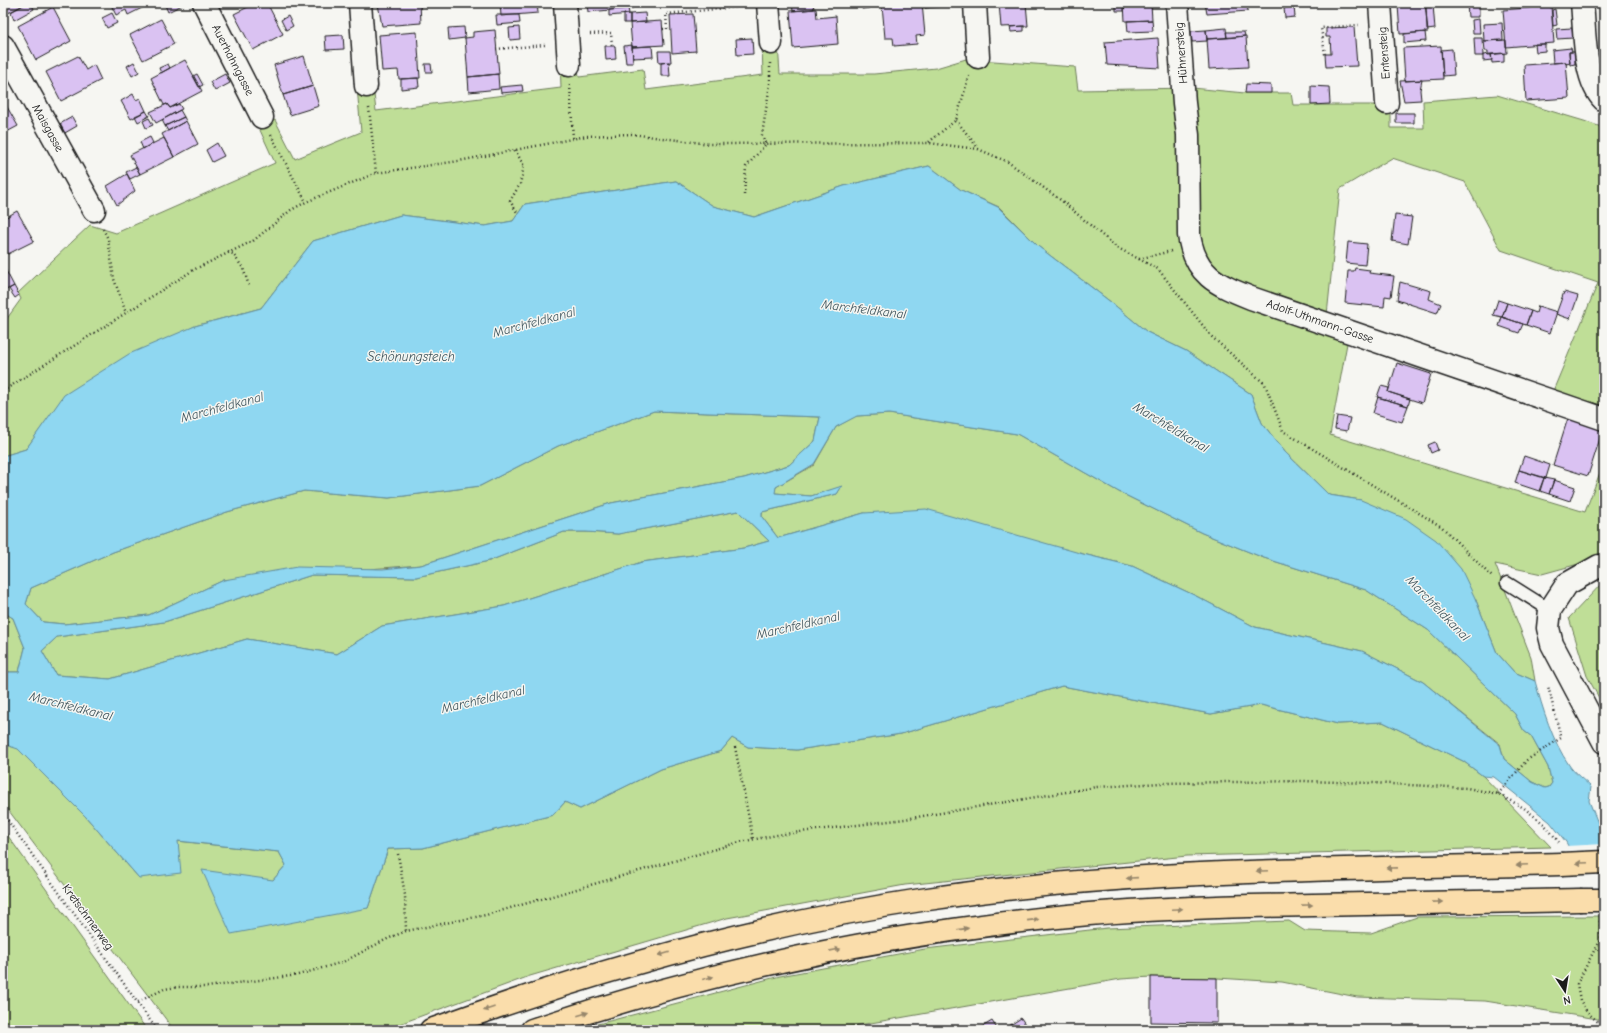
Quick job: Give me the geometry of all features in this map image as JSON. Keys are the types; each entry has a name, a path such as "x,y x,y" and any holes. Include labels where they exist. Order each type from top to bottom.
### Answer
{"highway":[{"path":"432,1030 559,985 672,952 775,927 921,900 1069,883 1202,873 1604,862"},
{"path":"532,1030 640,996 754,967 880,942 995,924 1092,914 1250,906 1604,900"}],"street":[{"name":"Auerhahngasse","path":"204,3 262,117"},
{"path":"360,3 366,86"},
{"path":"565,3 569,65"},
{"path":"975,3 978,57"},
{"name":"Hühnersteig","path":"1177,3 1184,103"},
{"path":"1582,3 1588,67 1594,84 1604,100"},
{"path":"760,4 771,43"},
{"name":"Entensteig","path":"1381,13 1387,104"},
{"name":"Maisgasse","path":"3,46 94,210"},
{"name":"Adolf-Uthmann-Gasse","path":"1184,103 1188,135 1189,235 1191,250 1199,267 1215,281 1233,291 1604,419"},
{"path":"1604,566 1599,566 1567,584 1550,610 1548,628 1552,644 1604,742"}],"lane":[{"path":"1502,582 1550,610"}],"path":[{"path":"663,29 667,29 666,14 760,4"},
{"path":"1325,54 1322,28 1381,13"},
{"path":"496,49 612,32 612,46"},
{"path":"766,144 762,135 770,84 771,43"},
{"path":"928,143 956,120 972,66 978,57"},
{"path":"569,65 573,139"},
{"path":"366,86 376,173"},
{"path":"262,117 306,202"},
{"path":"956,120 978,149"},
{"path":"3,391 195,269 253,241 291,210 306,202 376,173 458,161 587,136 631,134 710,144 928,143 978,149 1008,162 1062,202 1116,246 1158,269 1212,337 1266,384 1284,431 1442,527 1502,582"},
{"path":"744,195 746,167 766,144"},
{"path":"515,150 524,166 520,184 510,201 518,214"},
{"path":"94,210 108,238 114,279 126,313"},
{"path":"1138,259 1170,251 1191,250"},
{"path":"228,252 233,254 243,268 249,286"},
{"path":"138,1002 164,990 178,986 207,987 312,972 343,962 406,931 486,915 700,852 753,839 905,819 1096,787 1162,783 1304,781 1372,782 1460,788 1498,794 1527,760 1557,742"},
{"path":"735,747 753,839"},
{"name":"Kretschmerweg","path":"3,814 157,1030"},
{"path":"398,854 405,896 406,931"}],"green space":[{"path":"762,44 778,44 780,74 874,74 936,68 966,59 1075,67 1078,90 1192,88 1245,93 1291,93 1293,105 1379,105 1391,107 1391,128 1424,128 1423,101 1497,95 1604,128 1604,406 1553,391 1598,283 1501,250 1465,182 1392,158 1340,189 1327,315 1348,338 1330,435 1585,512 1604,462 1604,557 1542,574 1495,564 1531,657 1535,681 1514,672 1497,653 1475,598 1361,500 1329,495 1285,452 1262,423 1251,394 1186,351 1147,332 1039,247 999,207 961,190 929,166 844,186 754,217 713,206 676,181 525,204 513,221 485,226 401,215 313,241 261,308 195,326 65,395 26,449 3,456 3,324 21,299 18,293 90,225 116,233 275,163 259,128 275,120 295,159 361,132 357,87 373,86 376,111 561,88 560,59 577,58 579,77 643,69 646,90 763,75"},
{"path":"654,411 820,417 815,441 789,465 744,478 611,503 421,565 224,580 149,615 64,624 43,622 26,604 31,588 113,552 227,512 304,491 389,498 480,486 558,446"},
{"path":"889,414 1017,434 1119,492 1202,533 1264,558 1366,590 1428,630 1515,714 1524,731 1531,736 1548,767 1552,783 1549,787 1545,788 1532,782 1504,759 1500,744 1423,682 1362,651 1255,627 1196,596 1132,566 1083,554 864,513 778,538 762,517 762,512 837,494 841,487 811,496 774,493 776,487 814,465 836,427 856,416"},
{"path":"738,511 769,541 744,548 642,562 504,606 382,626 337,654 247,639 110,679 56,675 42,651 57,637 164,622 312,575 416,577 489,561 564,532 618,534"},
{"path":"1604,581 1604,707 1587,676 1569,618"},
{"path":"3,612 13,618 25,648 19,672 3,672"},
{"path":"1062,686 1211,714 1261,705 1338,724 1383,722 1463,761 1483,776 1551,847 1187,856 905,885 727,918 530,976 383,1030 174,1030 3,803 3,744 18,748 86,817 139,878 177,841 279,852 286,865 273,880 368,908 388,849 423,848 553,815 565,802 580,809 661,769 721,751 732,738 748,747 797,750 901,734"},
{"path":"3,829 147,1030 3,1030"},
{"path":"1603,916 1604,1020 1485,1001 1357,997 1282,982 1217,978 1151,977 1121,979 831,1030 578,1030 780,976 925,949 1107,928 1289,921 1305,931 1371,933 1417,917"}],"water":[{"name":"Schönungsteich","path":"929,166 961,190 998,207 1039,247 1147,332 1186,351 1251,394 1262,423 1285,452 1329,495 1361,500 1406,519 1436,540 1461,569 1475,598 1497,653 1514,672 1535,681 1545,714 1563,755 1576,774 1591,787 1589,801 1604,838 1604,914 1566,842 1550,822 1494,777 1483,776 1463,761 1383,722 1338,724 1261,705 1211,714 1062,686 901,734 797,750 748,747 732,738 721,751 661,769 580,809 565,802 553,815 423,848 388,849 368,908 231,934 202,870 273,880 286,865 279,852 178,841 181,873 139,878 86,817 18,749 3,744 3,672 19,672 25,648 13,618 3,612 3,456 26,449 64,395 129,354 195,326 261,308 313,241 401,215 485,226 513,221 525,204 676,181 713,206 754,217 844,186","holes":["654,411 820,417 815,441 789,465 744,478 611,503 421,565 383,569 297,567 224,580 149,615 64,624 43,622 26,604 31,588 113,552 227,512 304,491 389,498 480,486 558,446","889,414 1017,434 1119,492 1202,533 1264,558 1366,590 1428,630 1515,714 1524,731 1531,736 1548,767 1552,783 1549,787 1545,788 1532,782 1504,759 1500,745 1423,682 1362,651 1255,627 1196,596 1132,566 1083,554 926,509 864,513 778,538 762,517 762,512 837,494 842,486 811,496 775,493 776,487 814,464 836,427 857,416","738,511 769,541 744,548 642,562 504,606 382,626 337,654 247,639 110,679 56,675 42,651 57,637 164,622 312,575 416,577 489,561 564,532 618,534"]}],"pier":[{"path":"1604,844 1604,916 1566,846"}],"building":[{"path":"3,3 27,3 8,13"},
{"path":"27,3 31,3 34,9 14,20 11,12"},
{"path":"110,3 142,3 144,7 128,15 126,10 116,15"},
{"path":"164,3 186,3 168,12"},
{"path":"256,3 267,3 283,34 253,50 234,14"},
{"path":"420,3 421,23 382,26 378,4"},
{"path":"500,3 537,3 538,13 501,16"},
{"path":"587,3 632,3 633,8 588,12"},
{"path":"792,3 813,3 814,9 793,11"},
{"path":"862,3 870,3 870,8 862,9"},
{"path":"922,3 925,35 916,36 917,44 894,46 893,38 885,38 882,5"},
{"path":"925,3 954,3 954,5 925,8"},
{"path":"999,3 1026,3 1028,26 1001,27"},
{"path":"1116,3 1124,3 1124,11 1116,11"},
{"path":"1124,3 1151,3 1152,20 1125,21"},
{"path":"1205,3 1247,3 1248,11 1207,14"},
{"path":"1425,3 1428,32 1400,34 1398,5"},
{"path":"1467,3 1479,3 1479,17 1468,17"},
{"path":"1426,5 1433,5 1435,29 1427,30"},
{"path":"1551,6 1554,43 1506,47 1503,10"},
{"path":"53,7 71,41 36,60 18,26"},
{"path":"1294,7 1295,17 1285,18 1284,8"},
{"path":"628,8 629,14 609,16 609,10"},
{"path":"816,9 817,18 836,16 838,44 793,48 790,11"},
{"path":"1555,9 1557,25 1553,26 1552,10"},
{"path":"112,13 117,23 107,28 102,18"},
{"path":"645,13 646,22 630,23 630,14"},
{"path":"624,14 630,14 630,23 624,23"},
{"path":"693,14 696,51 672,53 670,15"},
{"path":"496,15 519,15 520,23 497,25"},
{"path":"288,16 293,26 286,30 281,20"},
{"path":"161,19 174,44 143,60 130,35"},
{"path":"1479,19 1480,33 1473,33 1472,20"},
{"path":"1152,20 1153,31 1128,32 1127,21"},
{"path":"662,21 664,45 632,47 630,23"},
{"path":"1502,23 1503,40 1484,41 1483,24"},
{"path":"1024,26 1024,31 1011,32 1010,27"},
{"path":"464,27 465,38 449,40 448,28"},
{"path":"519,27 520,39 510,40 509,28"},
{"path":"1354,27 1357,66 1326,67 1325,54 1331,54 1330,37 1326,37 1326,28"},
{"path":"1226,28 1227,38 1207,39 1206,30"},
{"path":"1572,28 1573,38 1557,39 1556,29"},
{"path":"495,30 499,74 468,77 465,38 473,37 473,32"},
{"path":"1206,30 1207,41 1192,42 1191,31"},
{"path":"417,32 420,78 399,79 398,70 382,71 379,35"},
{"path":"1226,32 1244,32 1245,36 1227,38"},
{"path":"1425,32 1426,41 1404,43 1404,34"},
{"path":"343,35 344,49 326,50 325,36"},
{"path":"1246,36 1248,67 1209,69 1207,39"},
{"path":"752,38 753,54 737,55 736,39"},
{"path":"1158,38 1160,68 1107,65 1105,42"},
{"path":"1474,38 1482,38 1483,56 1475,56"},
{"path":"1506,40 1507,53 1488,55 1488,51 1485,51 1484,41"},
{"path":"1535,44 1545,44 1545,51 1536,52"},
{"path":"632,45 633,63 626,63 624,46"},
{"path":"605,46 615,46 616,59 606,60"},
{"path":"652,46 653,57 633,58 632,47"},
{"path":"1441,46 1443,79 1405,81 1403,48"},
{"path":"1571,48 1572,52 1569,52 1570,63 1553,63 1552,50"},
{"path":"1452,49 1454,75 1443,76 1441,50"},
{"path":"658,51 670,51 671,62 659,63"},
{"path":"1569,52 1575,52 1575,64 1570,65"},
{"path":"1504,53 1504,62 1492,63 1491,54"},
{"path":"1491,54 1492,60 1483,61 1483,55"},
{"path":"78,56 86,70 94,65 101,80 61,101 46,72"},
{"path":"304,56 313,86 283,95 274,65"},
{"path":"185,60 202,91 170,108 167,104 164,105 151,78"},
{"path":"134,62 139,72 132,76 127,66"},
{"path":"669,62 670,76 661,76 661,63"},
{"path":"1566,62 1569,98 1526,101 1524,65"},
{"path":"168,64 170,68 161,73 159,68"},
{"path":"425,64 431,64 432,72 426,72"},
{"path":"197,74 203,85 199,87 193,76"},
{"path":"225,74 230,83 215,91 210,82"},
{"path":"498,74 499,89 469,92 468,77"},
{"path":"418,78 419,87 401,89 401,79"},
{"path":"1422,80 1420,90 1421,100 1404,101 1400,81"},
{"path":"1246,84 1271,85 1271,93 1245,93"},
{"path":"522,85 523,91 501,93 500,87"},
{"path":"313,86 319,106 290,115 283,95"},
{"path":"1311,86 1329,87 1330,104 1311,105"},
{"path":"133,94 136,100 140,98 146,111 131,119 121,101"},
{"path":"3,100 18,126 3,134"},
{"path":"167,104 170,108 179,104 182,109 156,123 150,112"},
{"path":"180,110 184,117 165,126 162,120"},
{"path":"146,111 149,116 138,122 135,116"},
{"path":"1396,113 1414,113 1414,123 1396,123"},
{"path":"72,117 77,126 63,134 58,125"},
{"path":"184,117 186,121 168,131 165,126"},
{"path":"149,118 153,125 146,128 143,121"},
{"path":"186,121 198,144 174,157 162,134"},
{"path":"150,137 153,143 143,149 140,142"},
{"path":"164,138 174,157 140,174 130,155"},
{"path":"217,143 224,156 212,162 206,150"},
{"path":"136,167 140,174 130,179 126,172"},
{"path":"127,174 135,191 117,205 107,186"},
{"path":"17,211 34,241 8,254 3,245 3,219"},
{"path":"1395,215 1412,217 1408,244 1392,241"},
{"path":"1348,242 1367,244 1365,265 1346,263"},
{"path":"3,265 14,286 4,291 3,289"},
{"path":"1355,268 1370,270 1369,273 1394,276 1391,297 1385,296 1384,307 1345,303 1348,271 1354,271"},
{"path":"1400,282 1431,291 1429,299 1441,304 1437,313 1397,300"},
{"path":"14,286 19,295 15,298 9,289"},
{"path":"1564,292 1578,296 1570,319 1556,314"},
{"path":"1498,300 1507,303 1502,317 1493,315"},
{"path":"1507,303 1531,311 1526,325 1502,317"},
{"path":"1538,306 1557,312 1550,333 1526,325 1531,311 1536,313"},
{"path":"1502,317 1523,324 1519,333 1499,326"},
{"path":"1397,363 1431,374 1422,403 1388,392"},
{"path":"1381,386 1389,388 1388,392 1410,399 1408,406 1377,397"},
{"path":"1378,397 1408,406 1402,422 1373,413"},
{"path":"1337,416 1350,418 1347,431 1335,429"},
{"path":"1568,418 1603,429 1588,476 1553,465"},
{"path":"1435,442 1438,450 1431,453 1428,445"},
{"path":"1524,456 1550,465 1546,478 1519,470"},
{"path":"1519,470 1544,478 1539,491 1515,483"},
{"path":"1544,478 1554,480 1549,494 1540,491"},
{"path":"1554,480 1575,487 1570,501 1549,494"},
{"path":"1151,977 1217,978 1217,1023 1151,1022"},
{"path":"1021,1018 1029,1030 1003,1030"},
{"path":"992,1021 998,1030 977,1030"}],"water label":[{"name":"Marchfeldkanal","path":"864,309"},
{"name":"Marchfeldkanal","path":"534,322"},
{"name":"Marchfeldkanal","path":"222,407"},
{"name":"Marchfeldkanal","path":"1171,427"},
{"name":"Marchfeldkanal","path":"1438,608"},
{"name":"Marchfeldkanal","path":"798,625"},
{"name":"Marchfeldkanal","path":"483,699"},
{"name":"Marchfeldkanal","path":"71,706"}]}
